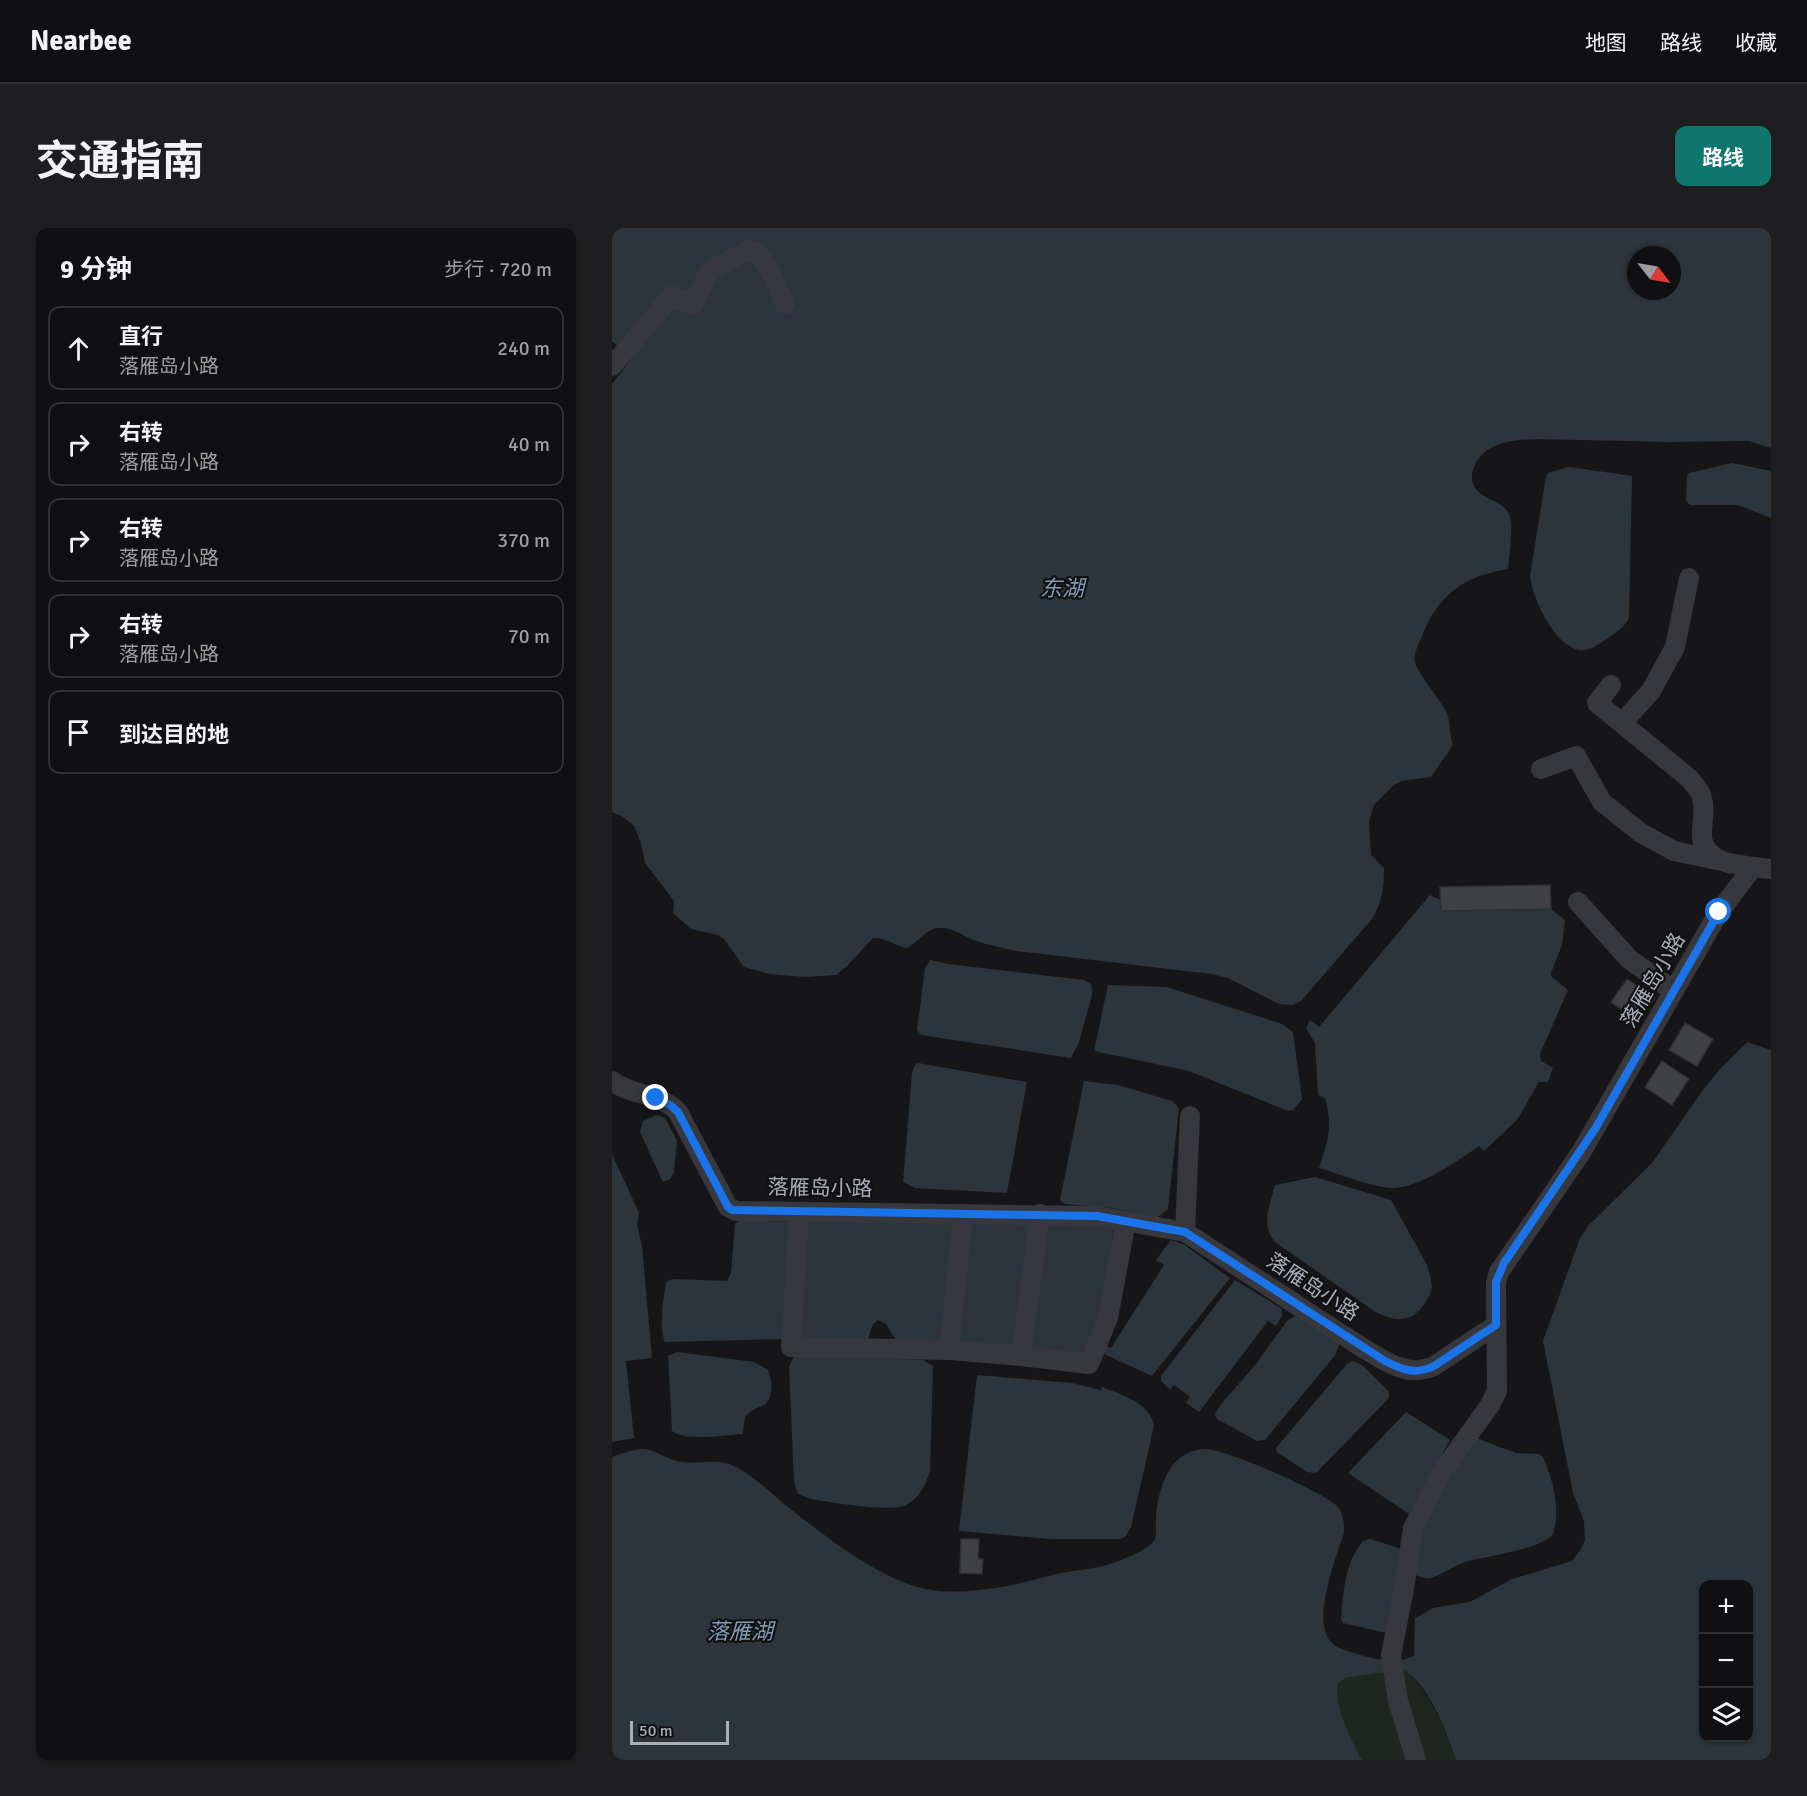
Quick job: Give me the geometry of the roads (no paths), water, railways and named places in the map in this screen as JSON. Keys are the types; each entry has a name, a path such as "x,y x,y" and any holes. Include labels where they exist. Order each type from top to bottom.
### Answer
{"street":[{"path":"616,361 672,296 693,305 710,271 753,250 761,256 785,304"},
{"path":"1622,723 1651,691 1675,647 1689,578"},
{"path":"1611,685 1597,703 1694,784 1703,799 1702,840 1718,860"},
{"path":"1541,769 1575,756 1602,802 1641,833 1674,851 1762,868"},
{"name":"落雁岛小路","path":"612,1081 632,1091 664,1101 678,1112 728,1207 732,1210 1097,1216 1185,1232 1385,1361 1410,1371 1424,1371 1496,1325 1496,1282 1504,1263 1595,1129 1719,912 1762,868"},
{"path":"1578,902 1629,959 1674,991"},
{"path":"612,1101 632,1091"},
{"path":"1185,1232 1190,1116"},
{"path":"799,1212 791,1347 949,1350 1089,1364 1108,1318 1126,1221"},
{"path":"949,1350 963,1214"},
{"path":"1021,1356 1040,1214"},
{"path":"1416,1760 1393,1678 1391,1655 1413,1528 1442,1472 1490,1405 1497,1391 1496,1325"}],"water":[{"name":"东湖","path":"612,228 1771,228 1771,448 1749,441 1538,439 1510,441 1493,447 1479,458 1472,472 1474,487 1479,493 1502,506 1509,514 1511,533 1508,569 1492,572 1466,582 1445,598 1429,621 1415,656 1417,667 1447,714 1453,745 1431,777 1395,784 1374,805 1369,821 1371,855 1384,868 1383,888 1378,907 1372,919 1301,1001 1293,1005 1279,1004 1228,978 1211,974 1017,951 979,942 943,928 929,931 906,948 873,938 836,975 804,977 770,974 744,967 724,939 718,935 691,929 673,913 674,901 645,863 641,843 634,826 622,816 612,812 612,384 632,358 612,341"},
{"path":"1732,463 1771,471 1771,518 1738,505 1690,505 1686,501 1689,473"},
{"path":"1570,467 1632,476 1629,618 1622,628 1612,635 1596,646 1583,650 1571,647 1562,640 1546,620 1535,596 1530,576 1546,477 1548,473"},
{"path":"1430,895 1440,900 1441,911 1551,909 1565,920 1562,945 1551,973 1552,977 1568,990 1540,1054 1541,1061 1553,1068 1548,1082 1539,1082 1517,1120 1484,1151 1479,1146 1437,1173 1413,1184 1402,1187 1383,1187 1319,1168 1327,1141 1329,1118 1325,1098 1318,1095 1315,1043 1306,1028 1310,1020 1319,1027"},
{"path":"930,960 1089,982 1092,995 1079,1042 1071,1058 921,1035 917,1030 925,968"},
{"path":"1108,985 1167,987 1282,1024 1293,1032 1302,1099 1293,1110 1288,1111 1189,1071 1094,1051"},
{"name":"落雁湖","path":"1747,1042 1771,1050 1771,1760 1456,1760 1448,1736 1429,1697 1412,1676 1403,1669 1345,1678 1338,1684 1337,1694 1341,1713 1362,1760 612,1760 612,1457 635,1450 647,1449 672,1460 684,1462 720,1462 734,1466 837,1544 876,1569 914,1586 955,1591 1003,1587 1098,1567 1141,1551 1154,1541 1160,1491 1173,1464 1188,1453 1206,1449 1217,1451 1295,1482 1338,1507 1343,1516 1344,1533 1324,1603 1325,1631 1330,1641 1336,1646 1380,1660 1394,1661 1414,1656 1415,1618 1433,1608 1470,1602 1512,1579 1572,1561 1585,1540 1584,1521 1573,1493 1543,1341 1580,1238 1589,1225 1652,1163 1703,1090"},
{"path":"918,1063 1027,1082 1007,1193 915,1188 903,1182 912,1073"},
{"path":"1084,1081 1118,1085 1172,1101 1179,1108 1168,1209 1157,1218 1112,1208 1065,1204 1060,1200"},
{"path":"657,1115 665,1118 677,1141 674,1172 670,1179 663,1182 640,1132 643,1121"},
{"path":"612,1154 639,1213 637,1225 642,1246 652,1358 626,1361 634,1438 612,1442"},
{"path":"1315,1177 1391,1200 1427,1265 1431,1279 1430,1295 1416,1314 1397,1319 1374,1311 1275,1242 1270,1235 1267,1221 1275,1185"},
{"path":"810,1219 952,1221 957,1234 942,1343 897,1342 886,1324 878,1320 873,1324 868,1339 804,1341 795,1332 800,1228"},
{"path":"739,1220 789,1222 783,1339 665,1342 662,1321 666,1283 674,1279 727,1281 731,1273 735,1224"},
{"path":"1047,1221 1114,1229 1101,1315 1087,1356 1029,1350"},
{"path":"968,1222 1031,1225 1016,1347 960,1344 954,1336"},
{"path":"1171,1240 1183,1244 1230,1278 1152,1376 1106,1355 1103,1344 1111,1348 1164,1265 1156,1260"},
{"path":"1235,1280 1282,1309 1282,1316 1276,1326 1268,1321 1199,1412 1186,1403 1190,1397 1174,1385 1170,1390 1161,1381 1161,1376"},
{"path":"1295,1316 1337,1341 1339,1345 1336,1354 1265,1440 1257,1441 1217,1419 1215,1414 1256,1364 1287,1321"},
{"path":"677,1352 754,1362 767,1369 772,1385 771,1394 765,1404 747,1415 743,1434 696,1437 672,1431 668,1356"},
{"path":"800,1353 923,1360 933,1366 930,1471 915,1499 906,1505 887,1508 811,1499 798,1494 794,1482 789,1367 794,1356"},
{"path":"1353,1361 1363,1366 1389,1392 1389,1398 1316,1473 1307,1472 1277,1452 1276,1448 1347,1364"},
{"path":"977,1375 1072,1383 1101,1390 1102,1387 1134,1400 1147,1411 1154,1426 1131,1527 1125,1537 1120,1539 1050,1539 959,1531"},
{"path":"1406,1412 1450,1440 1409,1514 1348,1473"},
{"path":"1476,1438 1516,1453 1539,1454 1543,1457 1555,1495 1556,1515 1553,1534 1546,1540 1525,1548 1465,1562 1431,1578 1420,1577 1414,1574 1420,1536 1433,1504"},
{"path":"1370,1539 1405,1550 1387,1633 1343,1623 1341,1619 1344,1588 1352,1559 1363,1541"}]}
